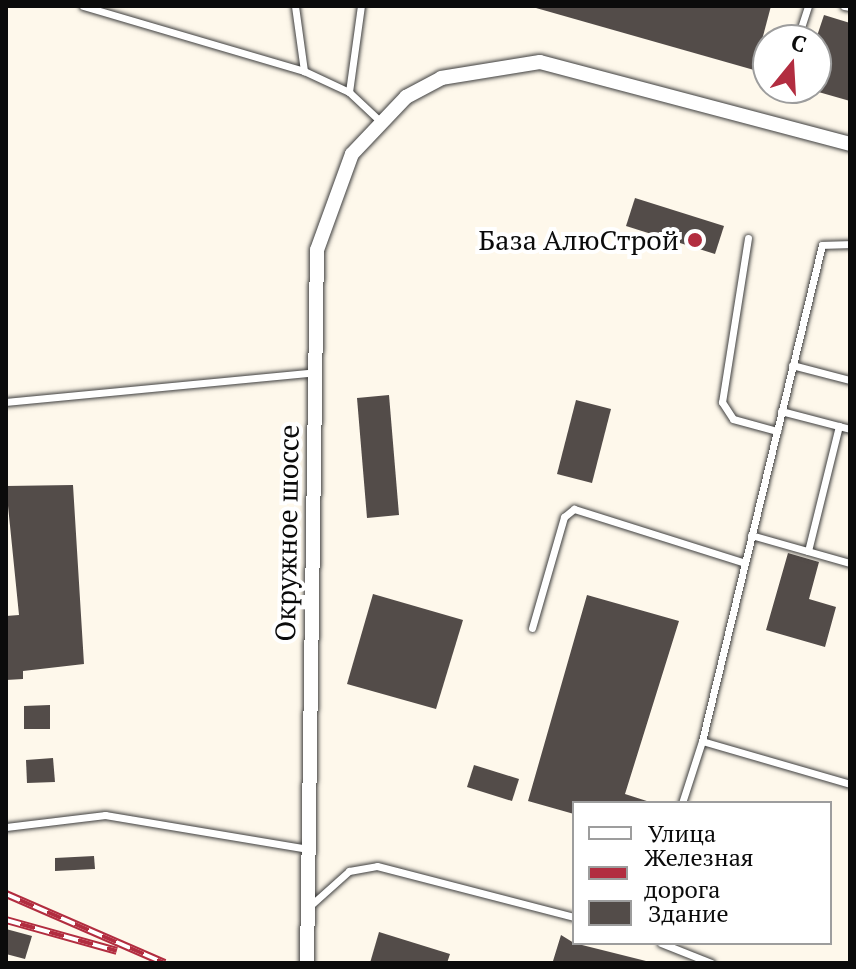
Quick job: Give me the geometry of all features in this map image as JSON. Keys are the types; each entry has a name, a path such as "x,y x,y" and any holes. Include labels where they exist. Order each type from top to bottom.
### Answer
{"street":[{"name":"Окружное шоссе","path":"307,963 317,250 352,154 380,121 441,78 540,62 850,144"}],"lane":[{"path":"83,6 304,71 349,92 380,121"},
{"path":"295,6 304,71"},
{"path":"349,92 361,6"},
{"path":"748,238 722,402 733,419 777,431"},
{"path":"683,801 702,741 822,245 850,244"},
{"path":"792,365 850,380"},
{"path":"6,402 315,372"},
{"path":"781,411 850,429"},
{"path":"808,551 839,426"},
{"path":"532,628 564,517 574,509 745,563"},
{"path":"751,535 850,563"},
{"path":"702,741 850,784"},
{"path":"6,827 105,815 310,850"},
{"path":"310,906 349,871 377,866 572,916"},
{"path":"666,945 711,963"}],"building":[{"path":"529,6 771,6 766,24 752,24 752,69"},
{"path":"824,15 850,23 850,101 832,96 832,24 821,24"},
{"name":"База АлюСтрой","path":"635,198 724,226 715,254 626,226"},
{"path":"389,395 399,515 367,518 357,398"},
{"path":"576,400 611,409 592,483 557,474"},
{"path":"73,485 84,664 23,671 23,679 6,680 6,616 19,615 6,486"},
{"path":"788,553 819,562 809,599 836,607 825,647 766,630"},
{"path":"373,594 463,620 436,709 347,684"},
{"path":"587,595 679,621 625,794 647,801 572,801 572,813 528,801"},
{"path":"50,705 50,729 24,729 24,706"},
{"path":"53,758 55,782 27,783 26,760"},
{"path":"474,765 519,779 512,801 467,787"},
{"path":"94,856 95,869 55,871 55,858"},
{"path":"6,929 32,936 25,959 6,954"},
{"path":"379,932 450,954 447,963 370,963"},
{"path":"561,935 572,945 654,963 553,961"}],"railway":[{"path":"6,894 165,963"},
{"path":"6,920 117,951"}],"place":[{"name":"База АлюСтрой","path":"695,240"}]}
